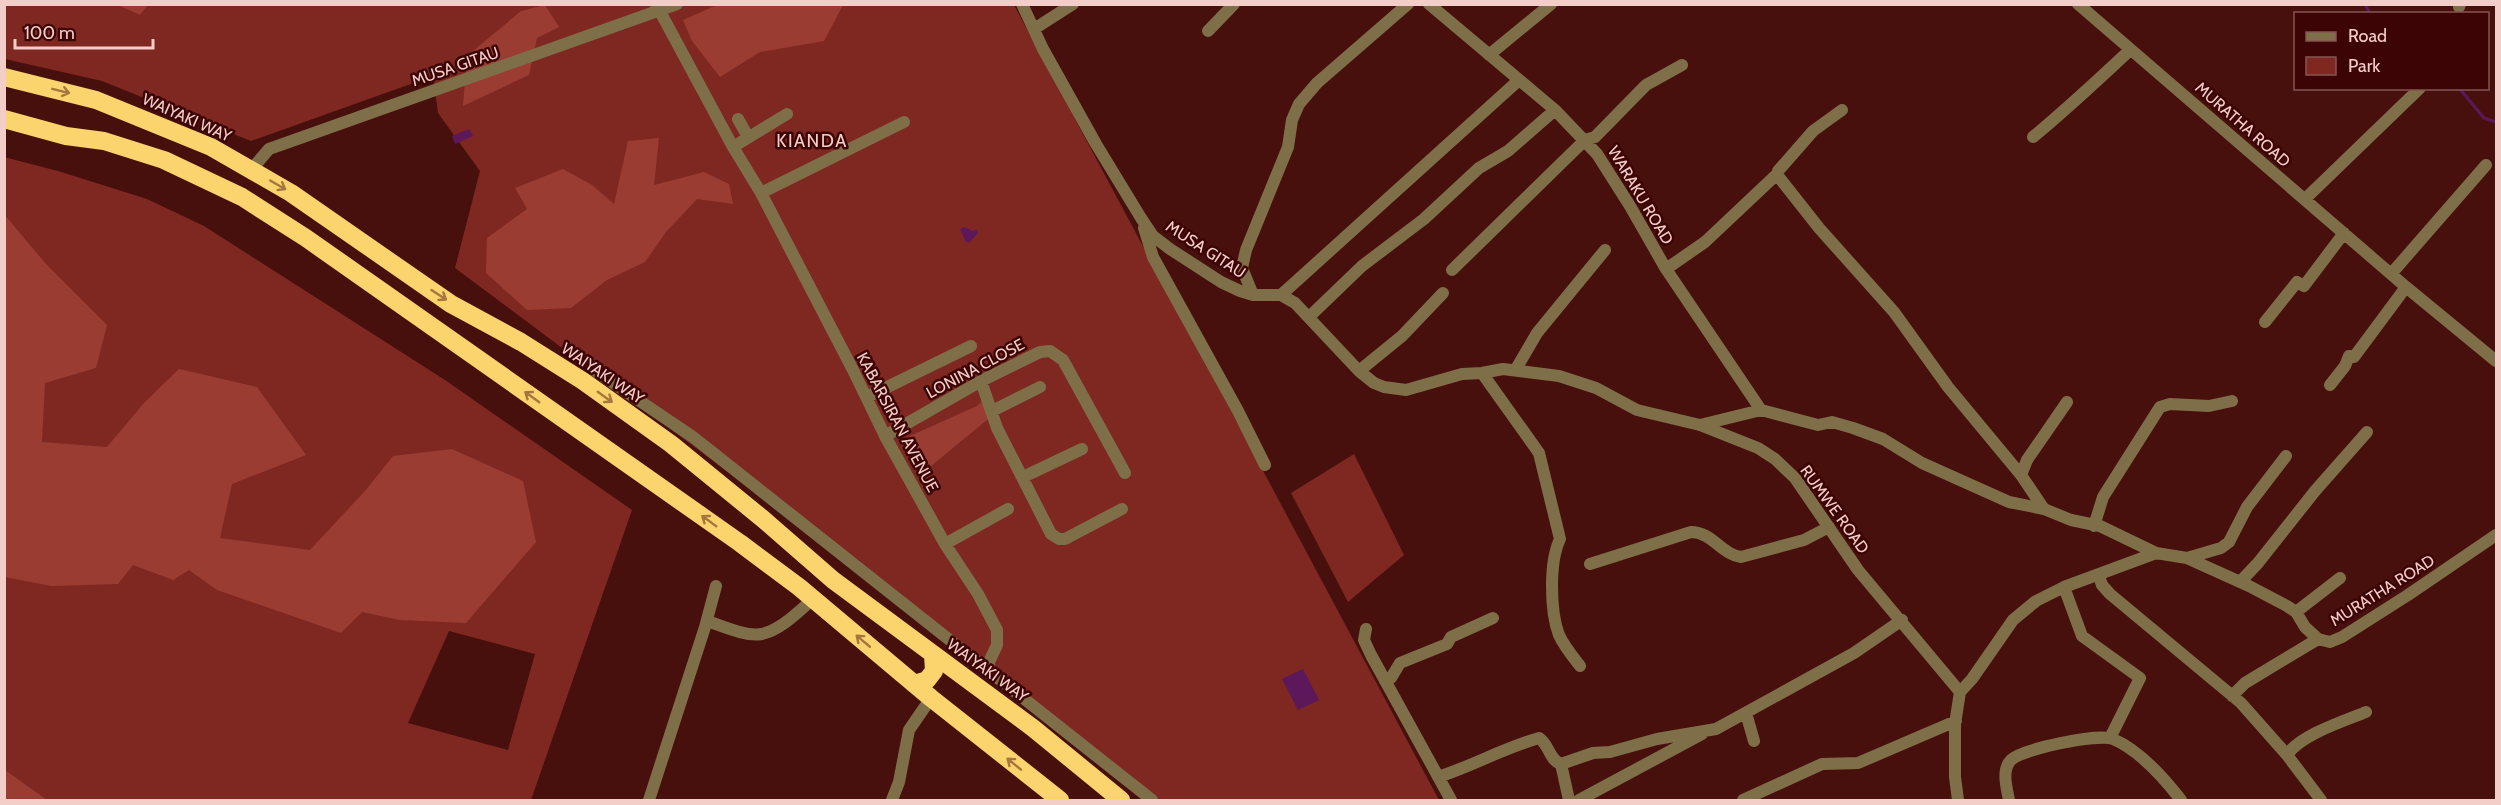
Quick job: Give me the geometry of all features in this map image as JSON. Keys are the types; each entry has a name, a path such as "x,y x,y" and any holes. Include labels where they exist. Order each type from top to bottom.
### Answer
{"highway":[{"name":"WAIYAKI WAY","path":"4,77 96,100 211,147 291,193 451,304 521,342 583,381 671,444 824,572 933,654 983,680 1033,728 1121,801"},
{"path":"4,119 66,136 104,141 164,160 242,197 435,326 722,530 810,596 930,698 1060,801"},
{"path":"810,596 824,587 826,582 824,572"},
{"path":"914,684 927,680 934,671 933,654"}],"street":[{"name":"MUSA GITAU","path":"251,170 269,149 657,8 677,4"},
{"name":"MUSA GITAU","path":"1022,4 1096,144 1154,236 1177,254 1221,282 1253,295 1281,295"},
{"path":"1034,29 1073,4"},
{"path":"1208,31 1234,4"},
{"path":"1253,295 1242,268 1246,250 1288,147 1292,120 1299,104 1317,83 1408,4"},
{"name":"WARAKU ROAD","path":"1430,4 1555,110 1597,154 1666,269 1761,410"},
{"path":"1489,55 1551,4"},
{"name":"MURATHA ROAD","path":"2087,7 2130,50 2406,287 2496,361"},
{"name":"KABARSIRAN AVENUE","path":"657,8 733,147 761,193 885,436 945,544 978,594 997,630 997,645 983,680"},
{"path":"2033,137 2075,103 2083,92 2130,50"},
{"path":"1452,270 1585,140 1595,137 1646,85 1682,65"},
{"path":"1519,80 1281,295 1295,303 1359,371 1374,383 1384,387 1406,390 1462,374 1482,373 1539,453 1560,539 1556,548 1553,570 1556,623 1560,637 1580,666"},
{"path":"2306,200 2418,90"},
{"path":"1309,317 1362,266 1424,219 1479,168 1508,151 1555,110"},
{"path":"1666,269 1705,242 1777,174 1813,131 1842,110"},
{"path":"733,147 788,114"},
{"path":"738,119 748,137"},
{"path":"761,193 904,122"},
{"path":"2391,274 2486,165"},
{"path":"1777,174 1819,228 1894,312 1948,387 2021,475 2044,509"},
{"path":"1141,218 1152,257 1238,411 1265,465"},
{"path":"2265,322 2297,282 2304,286 2344,233"},
{"path":"1516,369 1537,333 1605,250"},
{"path":"2330,385 2345,366 2349,356 2354,357 2406,287"},
{"path":"1359,371 1402,336 1443,293"},
{"path":"867,397 971,346"},
{"name":"LONINA CLOSE","path":"885,436 981,381 1040,352 1050,351 1058,354 1125,473"},
{"name":"RUMWE ROAD","path":"1482,373 1516,369 1569,379 1596,388 1637,410 1700,425 1758,448 1775,459 1795,478 1858,570 1960,692"},
{"path":"594,370 693,437 983,680 1152,801"},
{"path":"981,381 997,428 1051,534 1059,539 1072,537 1122,509"},
{"path":"992,411 1040,387"},
{"path":"2094,526 2103,497 2160,407 2170,404 2209,406 2232,401"},
{"path":"2021,475 2027,460 2067,402"},
{"path":"1700,425 1761,410 1818,425 1832,422 1883,439 1922,463 2009,502 2044,509 2071,520 2100,526 2156,554"},
{"path":"2240,582 2367,432"},
{"path":"1023,477 1082,449"},
{"path":"2187,558 2221,548 2229,542 2247,507 2286,456"},
{"path":"945,544 1008,509"},
{"path":"1590,564 1691,532 1706,534 1732,555 1741,557 1804,540 1829,527"},
{"name":"MURATHA ROAD","path":"1960,692 1972,679 2013,620 2036,601 2064,587 2156,554 2187,558 2240,582 2296,612 2305,627 2318,639 2330,642 2342,637 2496,535"},
{"path":"2099,576 2102,585 2110,594 2232,696 2287,755 2322,801"},
{"path":"2296,612 2340,578"},
{"path":"649,801 707,621 716,586"},
{"path":"2064,587 2082,636 2140,678 2110,738"},
{"path":"707,621 742,632 761,634 779,626 810,596"},
{"path":"1385,681 1391,678 1400,663 1447,644 1451,637 1493,618"},
{"path":"1579,801 1854,653 1902,620"},
{"path":"1366,629 1364,640 1451,801"},
{"path":"2232,696 2245,682 2318,639"},
{"path":"1958,801 1955,777 1956,721 1960,692"},
{"path":"892,801 899,782 909,730 930,698"},
{"path":"2287,755 2291,749 2320,732 2366,712"},
{"path":"1746,713 1754,741"},
{"path":"1743,801 1822,764 1858,763 1956,721"},
{"path":"1438,777 1539,738 1543,740 1556,763 1561,765 1593,753 1624,749 1657,738 1709,731"},
{"path":"2009,801 2005,778 2011,760 2024,753 2063,742 2110,738 2147,762 2160,774 2181,801"},
{"path":"1561,765 1569,801"}],"green space":[{"path":"5,5 1014,5 1439,800 1148,800 970,653 455,268 480,171 438,113 433,76 251,141 102,81 5,59"},
{"path":"4,157 147,199 204,226 445,380 632,510 531,800 5,800","holes":["449,631 535,654 508,750 408,723"]},
{"path":"1354,454 1404,555 1348,602 1291,493"}],"shaded area":[{"path":"118,4 148,5 140,15"},
{"path":"545,5 559,27 537,38 529,75 463,106 467,56 521,11"},
{"path":"717,5 843,5 824,41 760,52 720,77 692,41 683,20"},
{"path":"469,129 473,136 455,144 452,136"},
{"path":"659,138 654,185 704,172 729,184 733,204 697,199 666,232 645,262 607,280 571,308 527,310 486,273 487,238 527,209 515,188 563,169 592,185 614,204 628,141"},
{"path":"4,214 46,264 107,325 96,368 45,383 42,442 107,447 144,403 179,369 257,387 306,455 232,484 220,538 310,550 365,491 393,456 452,449 523,481 536,542 466,623 400,620 362,612 341,633 217,590 189,570 173,580 133,565 118,584 51,586 5,577"},
{"path":"964,227 973,231 976,229 978,233 969,243 966,242 960,229"},
{"path":"987,396 988,419 931,466 903,439 977,406"},
{"path":"1303,669 1319,700 1298,710 1282,679"},
{"path":"5,770 47,800 5,800"}],"waterway":[{"path":"2365,4 2369,12"},
{"path":"2461,90 2484,118 2496,122"}],"district":[{"name":"KIANDA","path":"812,141"}]}
